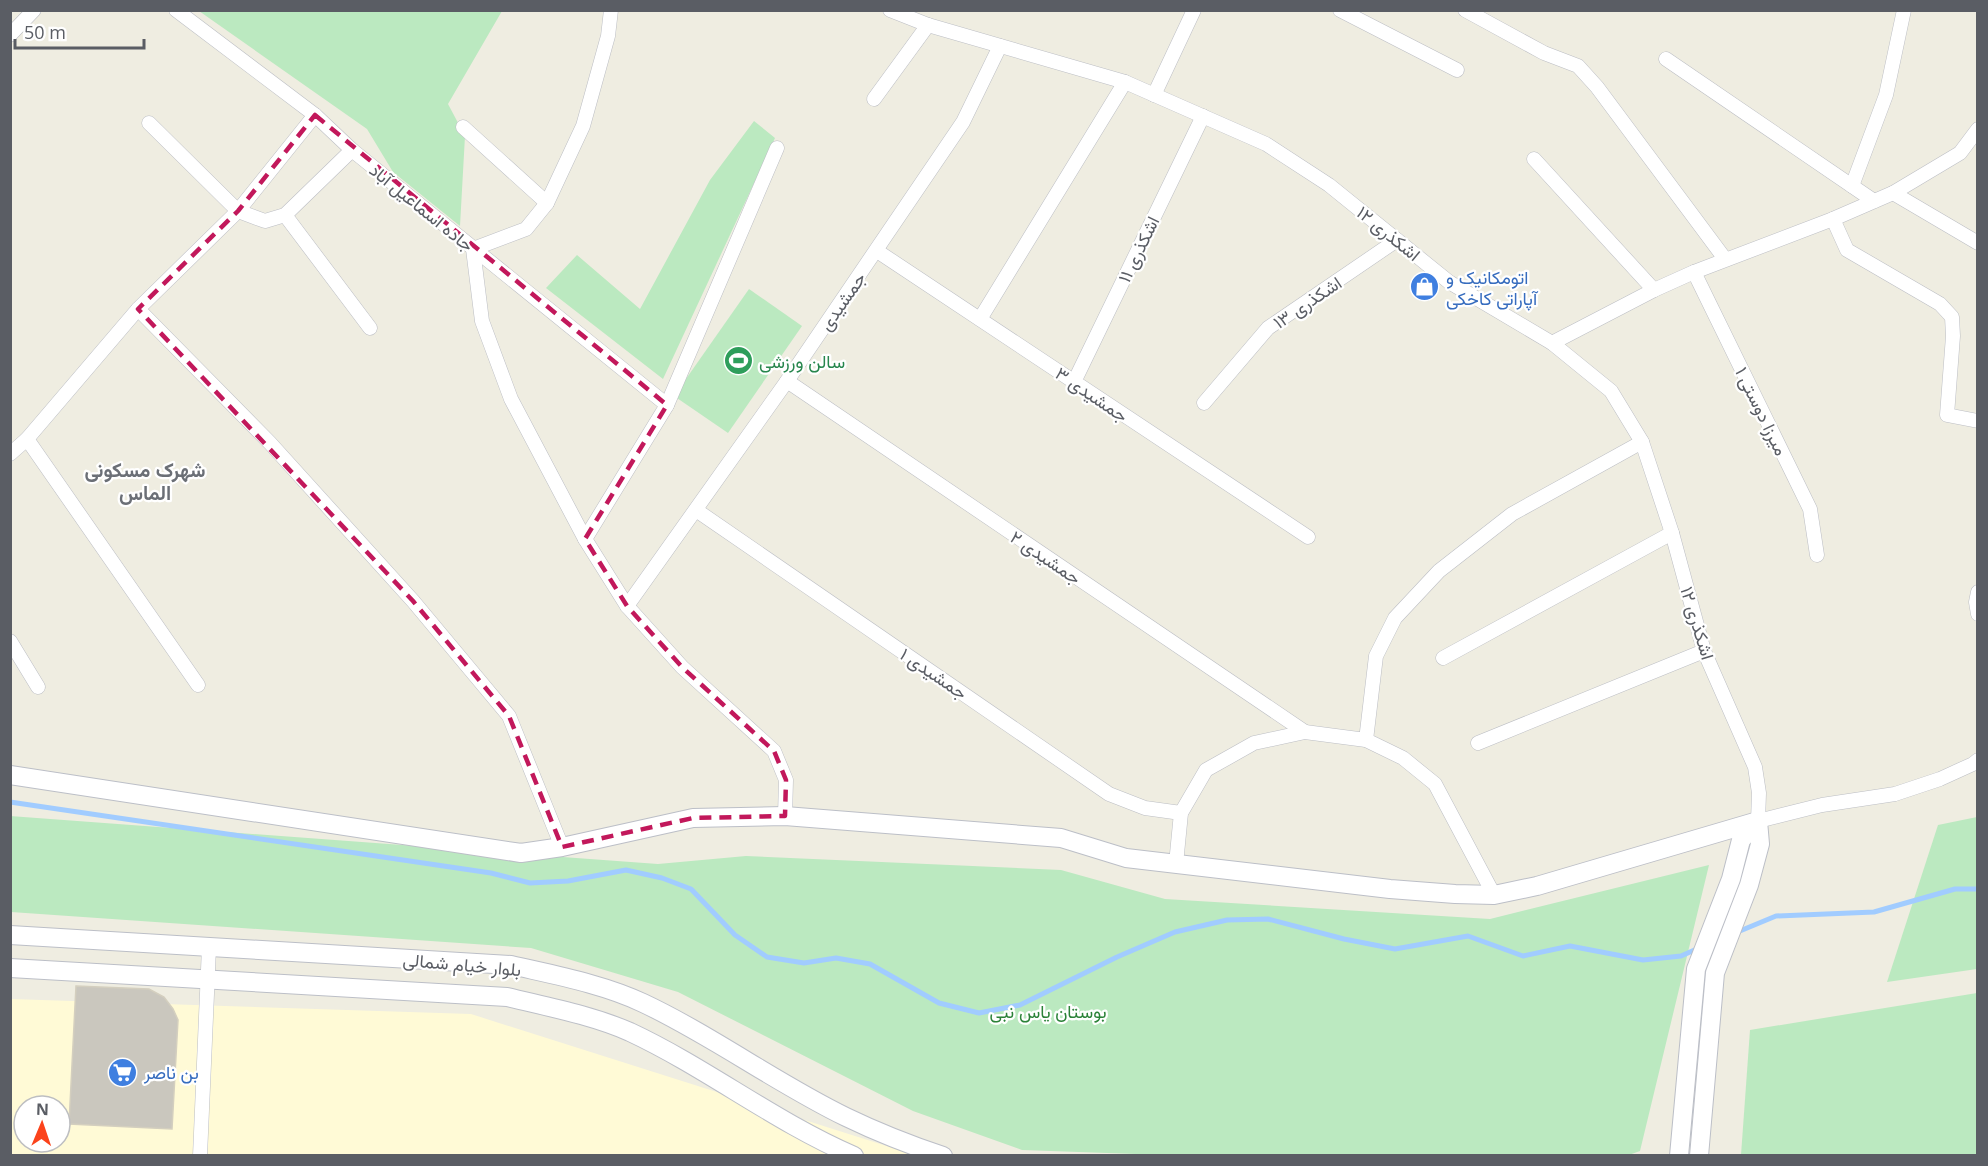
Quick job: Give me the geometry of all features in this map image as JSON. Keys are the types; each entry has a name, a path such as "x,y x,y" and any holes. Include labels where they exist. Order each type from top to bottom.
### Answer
{"street":[{"path":"10,35 34,10"},
{"name":"جاده اسماعیل آباد","path":"176,10 315,115 352,150 472,249 667,405"},
{"path":"610,10 608,36 583,126 547,203 526,229 472,249 482,321 511,399 585,539 627,606 682,666 774,751 786,780 785,816"},
{"name":"اشکذری ۱۲","path":"890,10 928,25 1125,82 1266,144 1329,185 1449,282 1552,343 1611,391 1642,442 1672,533 1704,651 1755,767 1759,793 1758,821"},
{"path":"1154,95 1194,10"},
{"path":"1340,10 1458,70"},
{"path":"1465,10 1544,53 1578,66 1597,87 1725,259"},
{"path":"1852,186 1886,95 1904,10"},
{"path":"874,99 928,25"},
{"name":"جمشیدی","path":"627,606 787,381 963,122 1000,46"},
{"path":"1666,59 1874,201"},
{"path":"980,319 1125,82"},
{"path":"10,454 27,439 138,309 238,211 315,115"},
{"name":"اشکذری ۱۱","path":"1074,382 1203,116"},
{"path":"149,123 238,211 265,220 285,215 352,150"},
{"path":"463,127 547,203"},
{"path":"1552,343 1694,272 1833,219 1893,193 1960,153 1977,129"},
{"path":"585,539 667,405 777,148"},
{"path":"1534,159 1654,290"},
{"path":"1893,193 1977,243"},
{"path":"285,215 370,328"},
{"path":"1833,219 1846,250 1940,304 1952,317 1953,336 1947,415 1977,421"},
{"name":"اشکذری ۱۳","path":"1204,403 1268,328 1397,240"},
{"name":"جمشیدی ۳","path":"877,251 1308,537"},
{"name":"میرزا دوستی ۱","path":"1694,272 1810,509 1817,555"},
{"path":"138,309 270,443 405,592 509,716 562,847"},
{"name":"جمشیدی ۲","path":"787,381 1305,732"},
{"path":"27,439 198,685"},
{"path":"1366,740 1376,656 1395,618 1439,571 1512,514 1642,442"},
{"name":"جمشیدی ۱","path":"696,510 1109,794 1146,808 1181,813"},
{"path":"1443,658 1672,533"},
{"path":"1977,592 1977,614"},
{"path":"10,641 38,687"},
{"path":"1478,743 1704,651"},
{"path":"1176,864 1181,813 1206,770 1254,743 1305,732 1366,740 1403,758 1435,784 1494,895"},
{"path":"10,775 521,853 562,847 693,818 785,816 1061,838 1126,858 1390,889 1494,895 1537,886 1758,821 1822,806 1894,794 1941,779 1977,760"},
{"path":"1679,1155 1696,969 1731,879 1741,840 1758,821"},
{"path":"1699,1155 1715,973 1749,885 1760,844 1758,821"},
{"name":"بلوار خیام شمالی","path":"10,935 512,965 577,981 641,1002 717,1042 846,1117 910,1145 943,1155"},
{"path":"200,1155 209,947"},
{"name":"بلوار خیام شمالی","path":"10,968 507,997 567,1011 628,1032 700,1069 822,1141 854,1155"}],"highlighted area":[{"path":"315,115 667,405 585,539 627,606 682,667 774,751 786,780 785,816 693,818 562,847 509,716 413,601 138,309 238,211"}],"shaded area":[{"path":"11,999 471,1014 915,1155 11,1156"}],"green space":[{"path":"199,11 502,11 448,104 465,136 460,226 393,172 367,129"},
{"path":"754,121 775,138 663,379 546,288 577,255 640,309 710,180"},
{"name":"سالن ورزشی","path":"749,289 802,326 728,433 674,396"},
{"name":"بوستان یاس نبی","path":"10,816 658,864 746,856 1061,870 1165,899 1490,919 1709,865 1640,1151 1626,1156 1164,1155 1022,1150 913,1111 678,992 531,948 11,912"},
{"path":"1977,817 1977,969 1887,982 1938,825"},
{"path":"1977,993 1977,1155 1741,1155 1750,1030"}],"building":[{"name":"بن ناصر","path":"76,986 149,989 164,997 178,1020 172,1129 72,1124 71,1094"}],"waterway":[{"path":"10,802 491,873 530,883 568,881 626,870 662,878 691,889 735,935 767,957 804,963 836,958 870,964 939,1003 979,1013 1020,1005 1117,957 1175,932 1227,920 1268,919 1344,939 1395,949 1468,936 1523,956 1570,946 1643,960 1681,956 1699,948"},
{"path":"1735,933 1776,916 1874,912 1955,889 1978,889"}],"place":[{"name":"اتومکانیک و آپاراتی کاخکی","path":"1425,287"},
{"name":"سالن ورزشی","path":"738,361"},
{"name":"بن ناصر","path":"123,1072"}],"district":[{"name":"شهرک مسکونی الماس","path":"145,480"}]}
